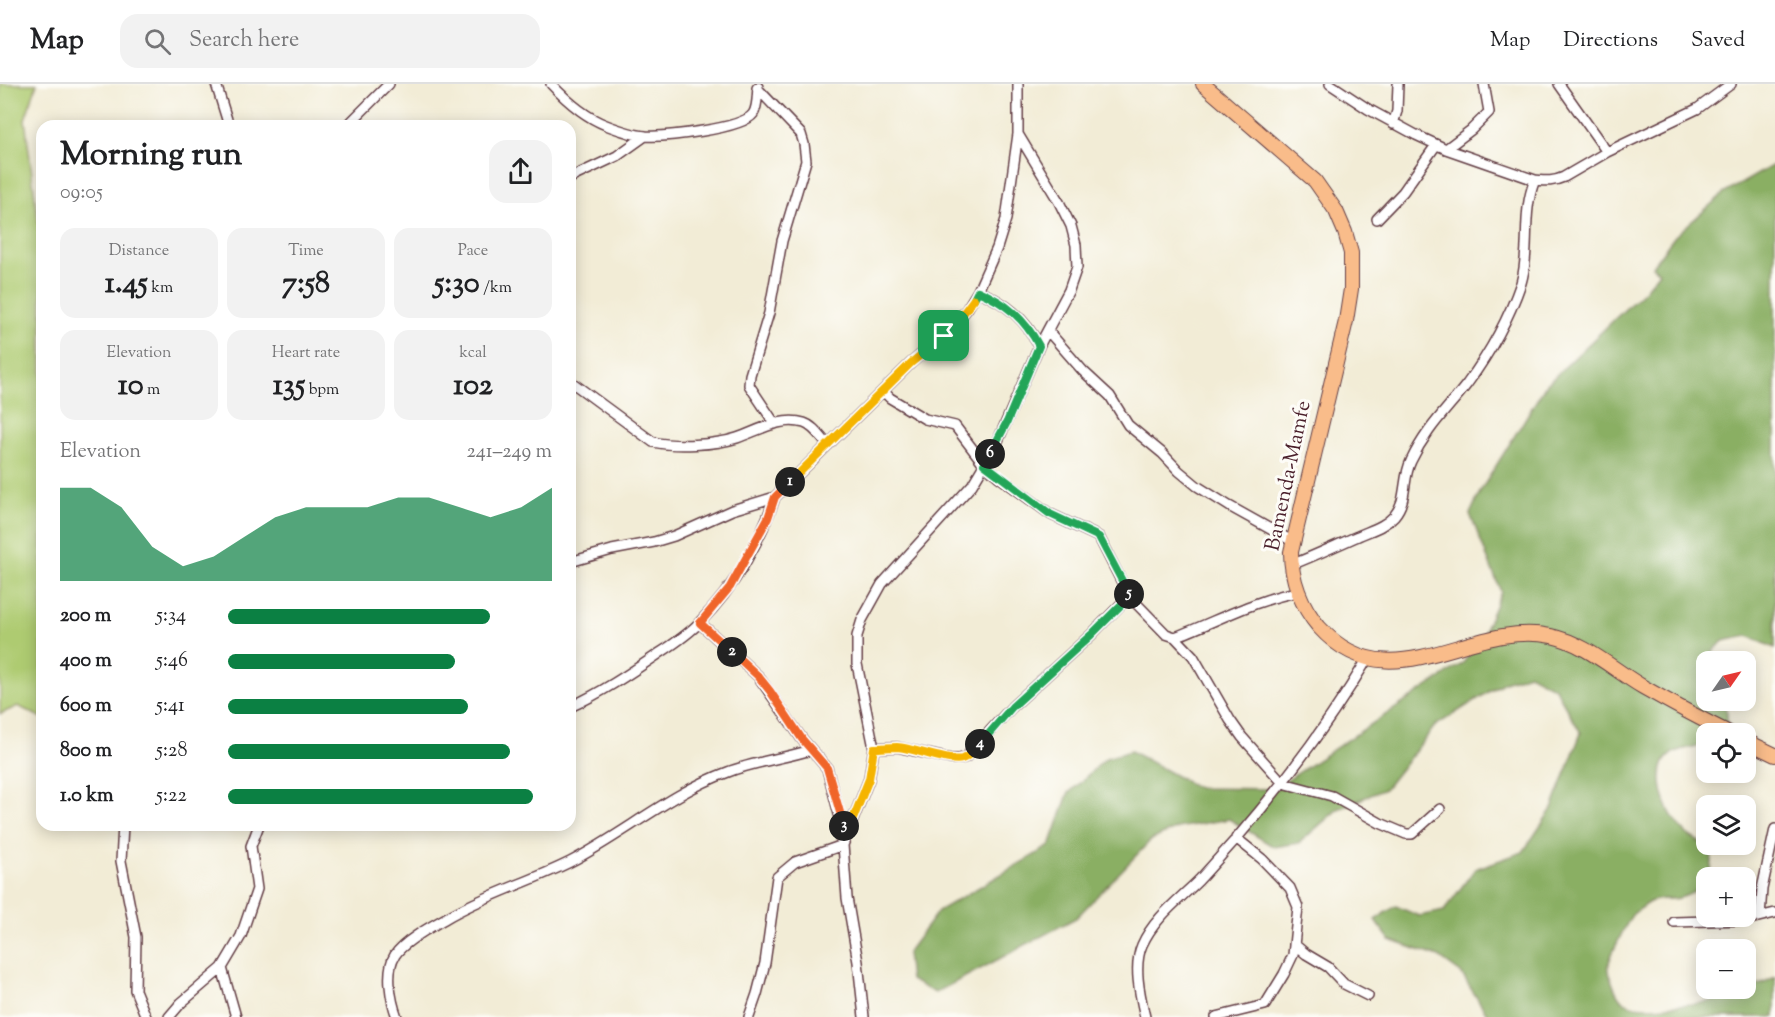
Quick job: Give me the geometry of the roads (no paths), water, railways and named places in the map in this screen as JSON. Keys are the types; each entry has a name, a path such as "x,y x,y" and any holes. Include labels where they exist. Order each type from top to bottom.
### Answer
{"highway":[{"name":"Bamenda-Mamfe","path":"1203,84 1315,181 1336,211 1351,253 1351,290 1346,321 1292,541 1291,565 1298,592 1313,620 1324,633 1349,650 1368,658 1383,660 1417,659 1481,639 1502,635 1521,634 1558,638 1588,652 1644,687 1711,723"},
{"path":"1756,746 1775,755"}],"street":[{"path":"216,84 227,120"},
{"path":"353,120 389,84"},
{"path":"551,84 571,103 594,119 616,129 645,136 696,132 747,119 755,110 758,86"},
{"path":"576,704 634,671 700,623 730,587 742,567 768,518 775,497 911,363 949,331 967,309 998,248 1006,219 1018,134 1018,84"},
{"path":"1330,84 1393,124 1441,147 1535,180 1557,181 1607,152 1697,109 1731,84"},
{"path":"1393,124 1397,111 1398,84"},
{"path":"1377,219 1441,147 1471,130 1489,112 1484,84"},
{"path":"1559,84 1607,152"},
{"path":"758,86 801,134 806,161 782,241 771,304 750,375 749,385 775,424"},
{"path":"864,1017 858,962 847,898 843,845 869,779 874,748 856,664 855,646 862,620 889,574 972,485 1007,422 1039,346 1069,290 1077,267 1076,245 1071,226 1018,134"},
{"path":"576,175 616,156 645,136"},
{"path":"1291,565 1378,528 1394,516 1401,506 1407,467 1432,424 1467,384 1485,357 1510,309 1521,282 1527,252 1527,206 1535,180"},
{"path":"978,291 1001,302 1019,316 1039,346"},
{"path":"1048,331 1083,371 1112,399 1128,425 1162,453 1179,471 1197,486 1229,506 1292,541"},
{"path":"576,385 653,442 668,445 735,439 775,424 792,421 807,424 828,445"},
{"path":"883,391 890,398 925,419 955,426 984,464 1050,514 1099,537 1130,596 1166,634 1175,637 1193,656 1242,737 1283,783 1332,796 1380,823 1406,834 1413,834 1440,809"},
{"path":"576,560 674,536 755,501 775,497"},
{"path":"1175,637 1247,608 1298,592"},
{"path":"874,748 897,747 951,759 966,757 1012,707 1130,596"},
{"path":"700,623 758,676 811,750 827,768 840,818 847,834"},
{"path":"1145,1017 1138,968 1141,948 1148,933 1199,880 1283,783 1325,725 1368,658"},
{"path":"397,1017 390,998 392,961 395,954 440,921 461,909 571,861 619,835 655,810 728,772 811,750"},
{"path":"1760,916 1762,889 1775,829"},
{"path":"123,831 121,861 136,937 135,990 146,1017"},
{"path":"169,1017 181,1003 222,968 241,936 257,889 251,846 257,831"},
{"path":"1216,1017 1265,1005 1293,955 1297,930 1298,908 1290,888 1262,859 1236,838"},
{"path":"749,1017 765,963 777,877 795,862 843,845"},
{"path":"1674,922 1746,920 1775,913"},
{"path":"1294,944 1328,967 1344,984 1368,996"},
{"path":"222,968 236,1017"}]}
